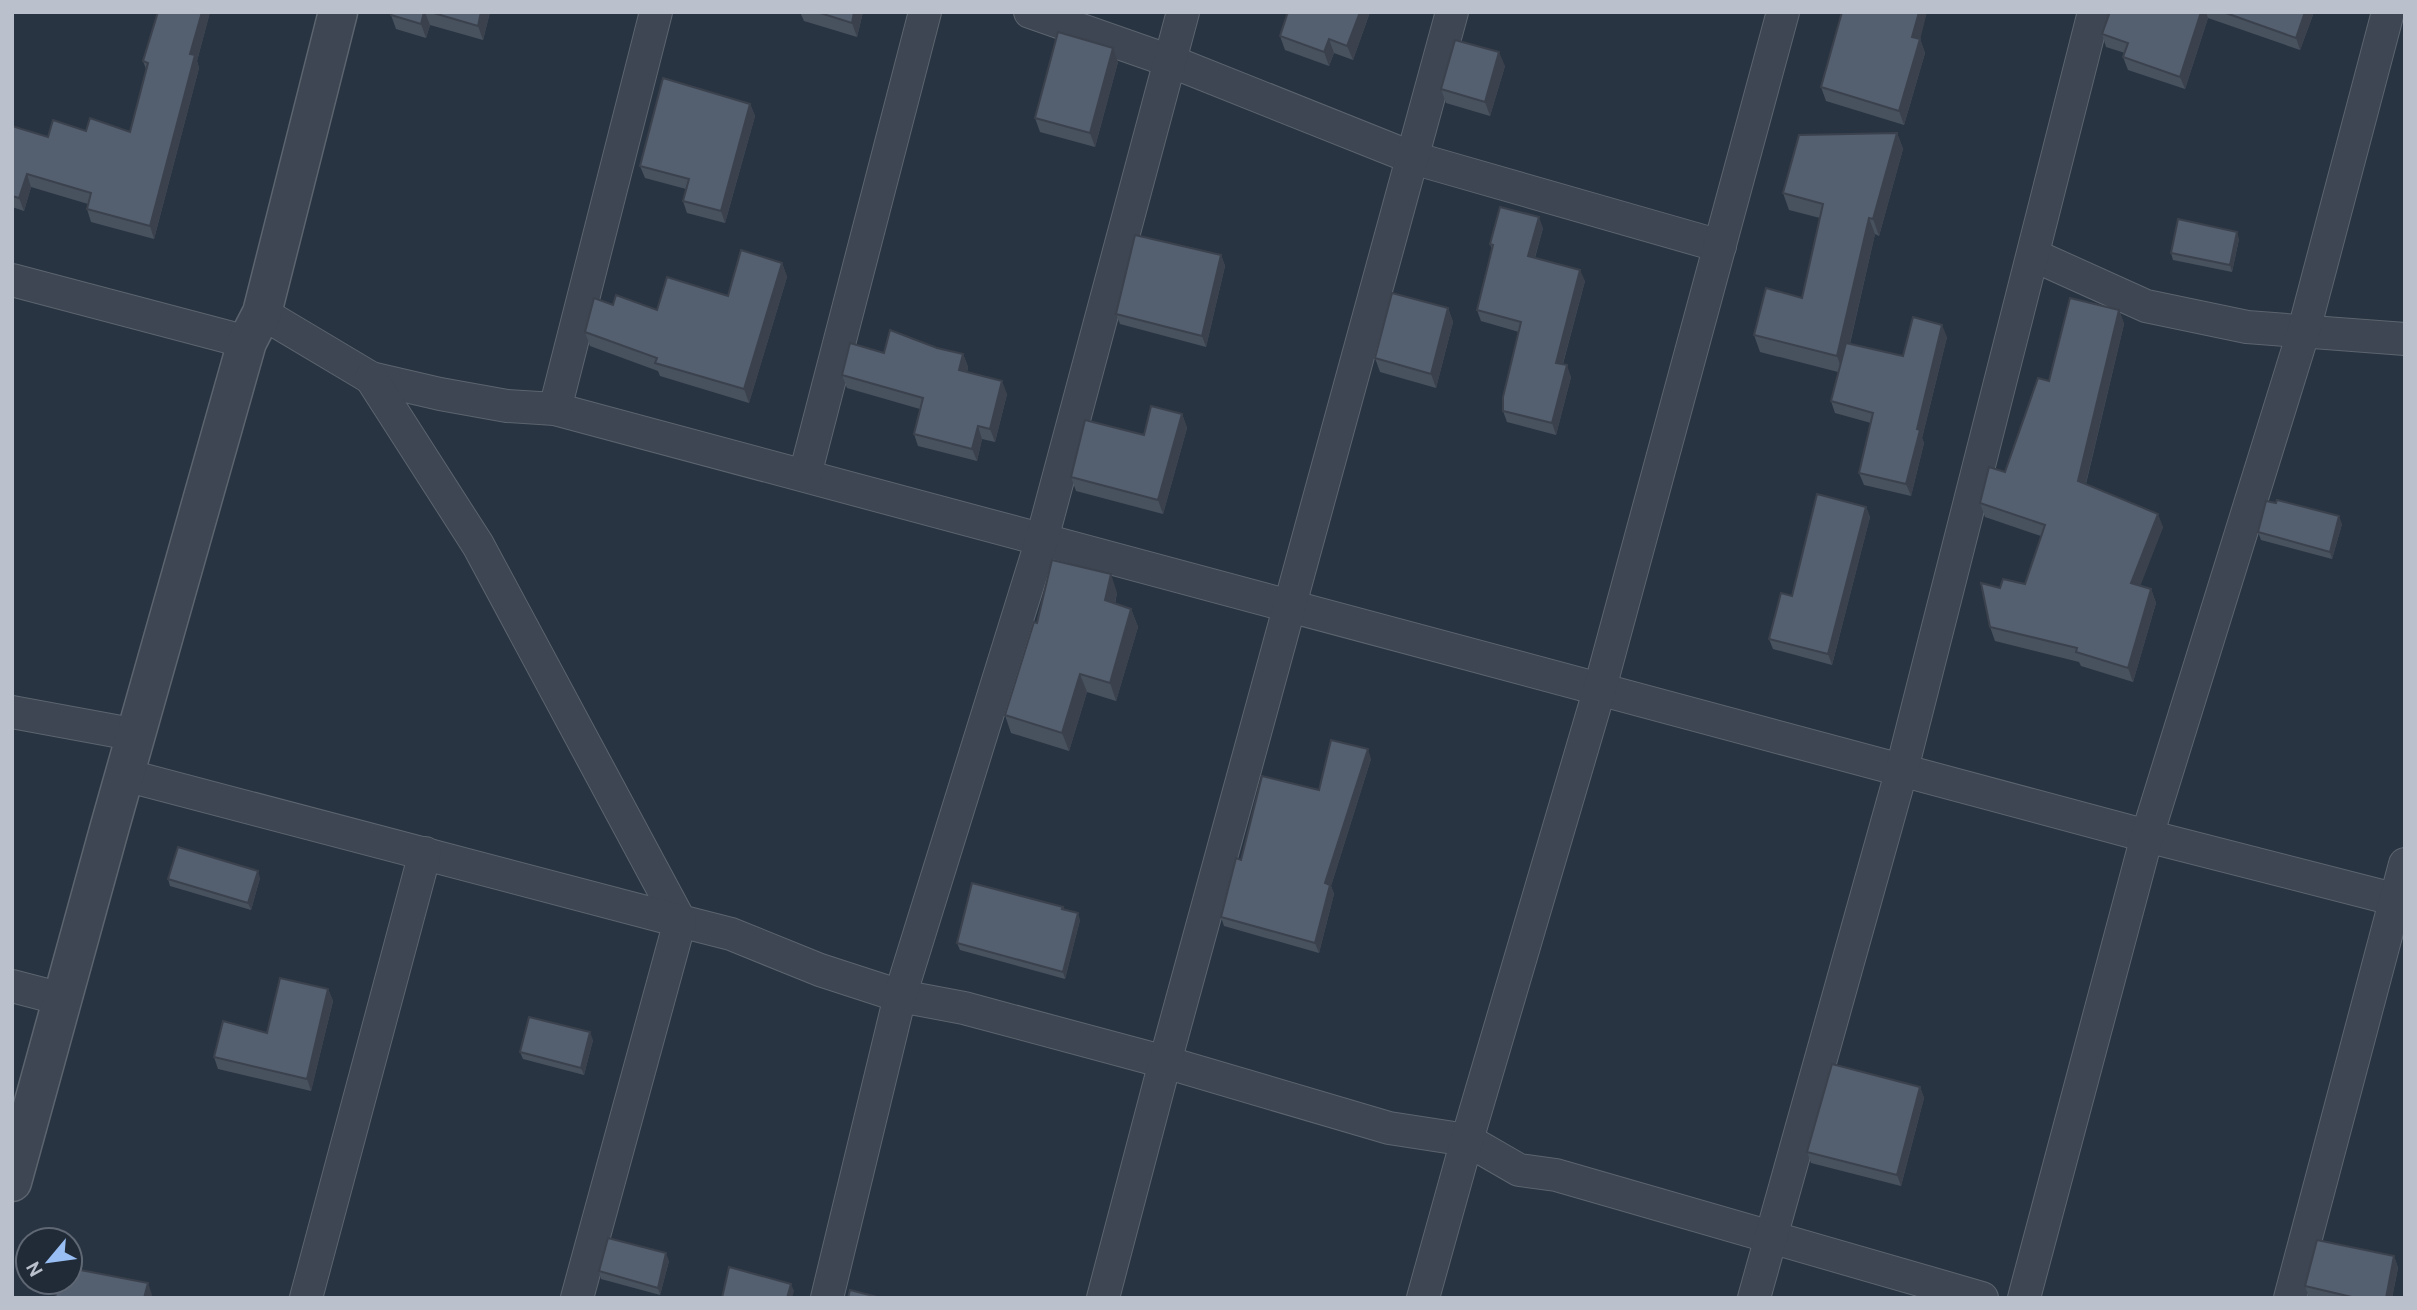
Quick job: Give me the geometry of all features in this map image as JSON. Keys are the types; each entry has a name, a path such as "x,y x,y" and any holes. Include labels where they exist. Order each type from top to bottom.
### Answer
{"street":[{"path":"12,1182 136,735 254,328 338,12"},
{"path":"555,409 656,12"},
{"path":"805,475 925,12"},
{"path":"1030,12 1170,61 1413,158 1720,246"},
{"path":"827,1298 900,996 1042,539 1183,12"},
{"path":"1103,1298 1452,12"},
{"path":"1423,1298 1600,688 1783,12"},
{"path":"1754,1298 1902,769 2094,12"},
{"path":"2024,1298 2147,836 2304,330 2388,12"},
{"path":"2033,255 2146,306 2247,327 2405,339"},
{"path":"12,280 254,328 371,378 507,406 555,409 2147,836 2400,901"},
{"path":"371,378 478,545 680,921 577,1298"},
{"path":"12,712 136,735"},
{"path":"125,775 731,934 820,970 900,996 964,1007 1165,1062 1389,1128 1467,1140 1520,1170 1556,1175 1982,1298"},
{"path":"306,1298 425,853"},
{"path":"2290,1298 2400,901 2405,864"},
{"path":"12,986 62,999"}],"building":[{"path":"158,12 202,12 190,54 195,55 150,226 87,209 91,193 27,174 19,198 12,196 12,126 48,137 53,120 86,131 90,118 130,132 148,63 143,61"},
{"path":"391,12 424,12 421,24 391,15"},
{"path":"430,12 481,12 478,26"},
{"path":"817,12 854,12 852,23"},
{"path":"1288,12 1360,12 1347,46 1329,39 1324,52 1280,36"},
{"path":"1842,12 1919,12 1912,37 1920,39 1899,111 1821,87"},
{"path":"2110,12 2201,12 2180,77 2123,57 2128,43 2102,34"},
{"path":"2223,12 2305,12 2296,38"},
{"path":"1058,32 1113,48 1090,133 1035,118"},
{"path":"1455,40 1499,52 1485,102 1441,89"},
{"path":"663,78 750,104 721,211 683,201 689,179 640,166"},
{"path":"1897,133 1873,219 1869,218 1837,356 1754,335 1766,288 1802,298 1823,204 1783,193 1799,135"},
{"path":"1500,207 1539,217 1528,256 1580,270 1556,363 1567,365 1552,423 1503,411 1503,397 1521,322 1477,310"},
{"path":"2178,219 2237,232 2230,265 2171,253"},
{"path":"1135,235 1221,255 1202,336 1116,314"},
{"path":"741,250 782,263 744,389 655,363 657,358 585,332 594,298 613,305 616,295 657,310 667,277 728,296"},
{"path":"1392,293 1448,308 1431,374 1375,358"},
{"path":"2070,298 2119,310 2078,481 2158,514 2131,583 2151,589 2128,668 2076,652 2077,648 1990,627 1981,583 2000,588 2003,579 2025,584 2045,525 1980,503 1989,467 2005,472 2038,378 2049,381"},
{"path":"1913,317 1942,325 1906,484 1859,473 1873,413 1831,401 1846,343 1903,356"},
{"path":"890,330 937,348 963,354 959,370 1002,381 990,429 978,426 972,449 914,434 923,398 842,375 850,343 884,353"},
{"path":"1151,406 1182,414 1158,500 1071,477 1085,420 1144,435"},
{"path":"1817,494 1866,507 1828,654 1769,639 1781,593 1792,596"},
{"path":"2277,500 2339,516 2330,552 2258,532 2266,501 2276,503"},
{"path":"1052,560 1111,574 1105,600 1131,609 1110,683 1080,674 1062,733 1005,715 1034,622 1037,623"},
{"path":"1331,740 1368,749 1325,883 1330,885 1315,943 1221,917 1236,858 1241,860 1262,776 1319,790"},
{"path":"178,847 258,871 248,903 168,879"},
{"path":"972,883 1078,913 1063,972 957,943"},
{"path":"280,978 328,989 307,1079 214,1057 223,1021 267,1033"},
{"path":"529,1017 590,1032 581,1068 520,1052"},
{"path":"1832,1064 1920,1087 1897,1175 1807,1152"},
{"path":"608,1238 666,1253 658,1288 599,1271"},
{"path":"2317,1240 2394,1256 2386,1298 2356,1298 2305,1286"},
{"path":"729,1267 791,1284 787,1298 722,1298"},
{"path":"84,1271 148,1283 144,1298 55,1298 84,1296"},
{"path":"850,1290 881,1298 848,1298"}]}
